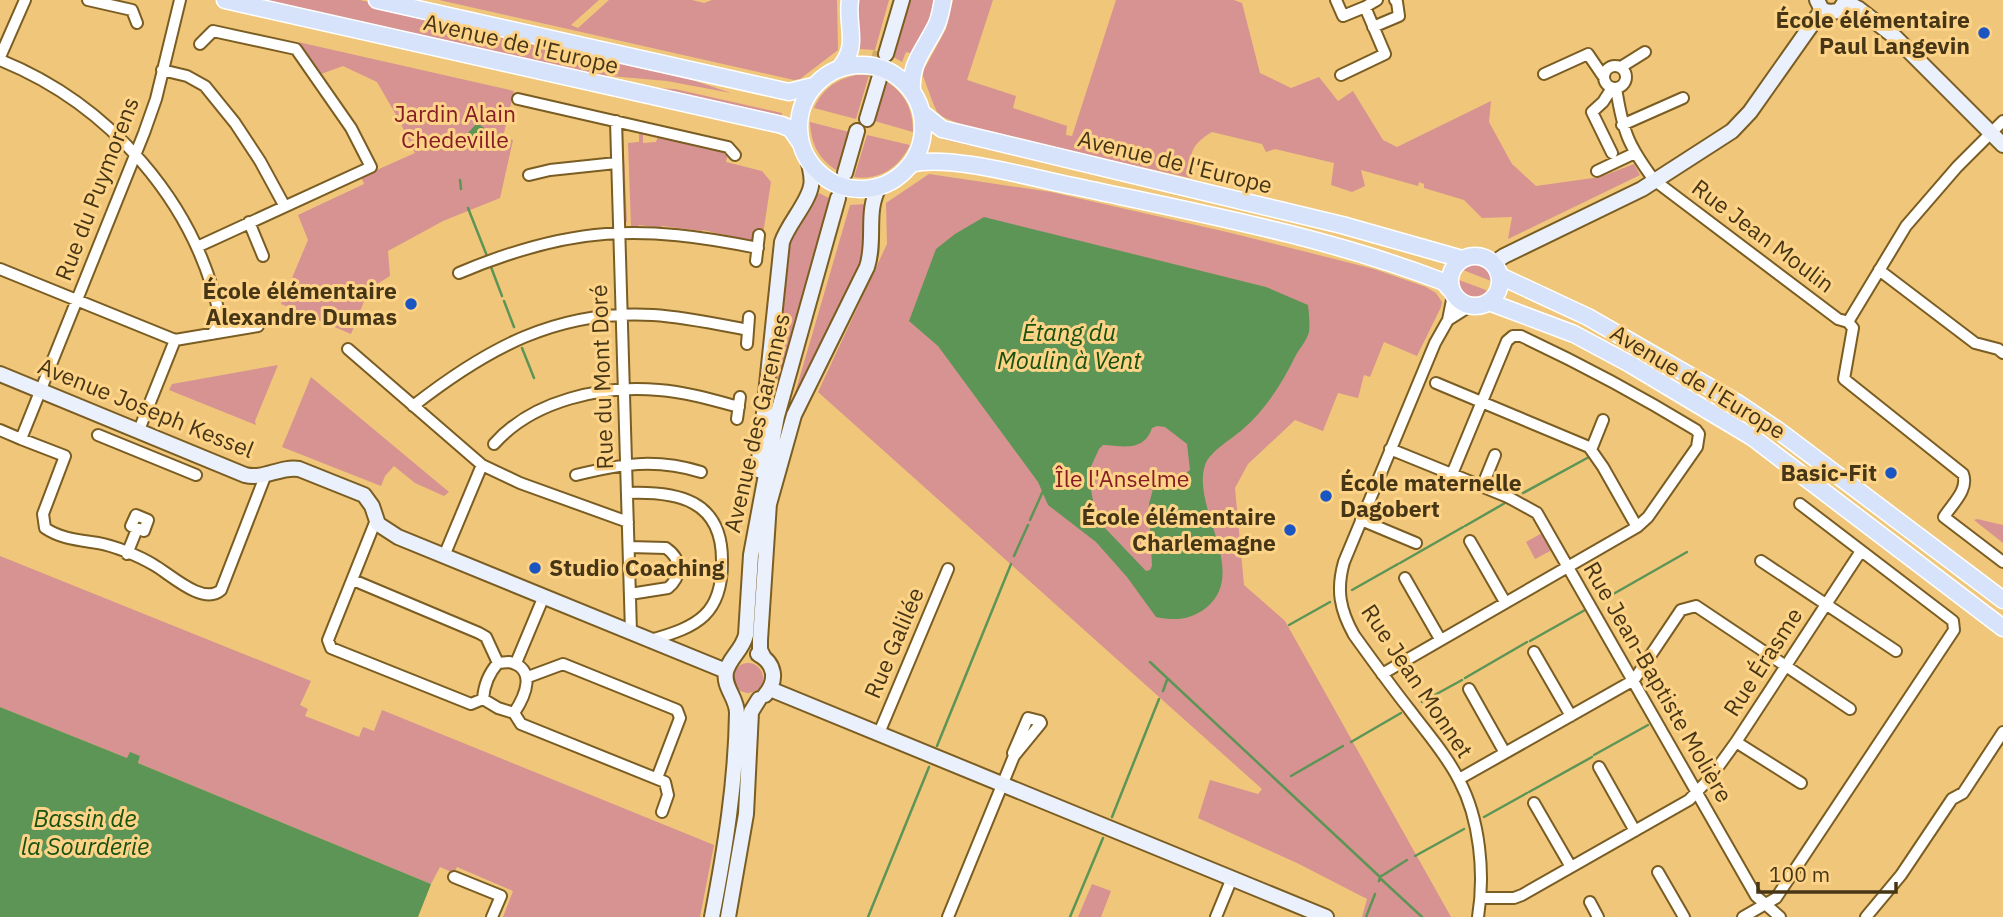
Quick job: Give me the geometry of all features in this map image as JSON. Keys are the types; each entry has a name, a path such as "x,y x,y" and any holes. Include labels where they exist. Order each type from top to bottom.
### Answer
{"main road":[{"name":"Avenue de l'Europe","path":"225,0 782,125 791,130 800,142"},
{"name":"Avenue de l'Europe","path":"377,0 789,92 813,86"},
{"path":"840,68 848,59 852,45 848,9 850,0"},
{"path":"895,0 883,53 902,0"},
{"path":"912,92 913,70 919,54 937,25 943,0"},
{"path":"1497,270 1479,255 1462,259 1451,272 1452,292 1458,300 1470,306 1489,302 1499,290 1497,270 1504,256 1609,207 1722,138 1741,122 1820,5 1835,12 1842,8 1846,1 1859,9 1895,37 2003,145"},
{"path":"751,555 779,259 787,228 810,191 812,181 809,163 800,142 800,113 813,86 840,68 867,65 880,68 904,81 922,113 922,141 911,164 891,181 868,189 846,187 825,178 809,163"},
{"path":"847,174 876,79"},
{"name":"Avenue de l'Europe","path":"922,113 942,129 1342,225 1462,259"},
{"name":"Avenue de l'Europe","path":"911,164 934,160 1012,173 1257,226 1374,256 1444,282 1452,292"},
{"path":"769,504 794,415 867,267 872,240 871,206 879,187"},
{"name":"Avenue des Garennes","path":"730,665 744,646 751,555 777,416 840,199 781,417 770,479 760,640 760,650 764,658"},
{"name":"Avenue de l'Europe","path":"1497,270 1588,317 1739,404 1779,431 2003,600"},
{"name":"Avenue de l'Europe","path":"1489,302 1574,334 1752,437 2003,628"},
{"name":"Avenue Joseph Kessel","path":"0,374 245,475 252,477 289,467 299,469 364,495 372,506 376,520 387,532 631,632 730,665"},
{"path":"712,917 732,798 737,710 725,678 730,665 749,652 764,658 772,669 773,682 751,712 746,814 728,917"},
{"path":"730,691 743,700 765,694 879,733 1326,917"}],"street":[{"path":"25,0 0,59 30,73 83,106 106,124 175,206 197,247 216,296 220,318 219,325 212,334"},
{"path":"88,0 132,10 137,23"},
{"name":"Rue du Puymorens","path":"21,439 156,99 180,0"},
{"path":"1336,0 1343,16 1377,0"},
{"path":"1374,27 1399,16 1398,1"},
{"path":"1341,75 1385,54 1365,7"},
{"path":"197,247 370,167 351,128 296,49 213,32 200,44"},
{"path":"1603,76 1608,68 1621,67 1645,52"},
{"path":"1545,74 1588,54 1605,83 1614,88"},
{"path":"1612,153 1592,112 1614,88 1624,84 1626,75 1621,67"},
{"path":"162,70 187,76 205,86 241,132 284,205"},
{"name":"Rue Jean Moulin","path":"1614,88 1622,125 1634,153 1654,180 1832,314 1848,322"},
{"path":"519,99 728,147 735,155"},
{"path":"1622,125 1683,99"},
{"name":"Rue du Mont Doré","path":"616,121 631,632"},
{"path":"2003,121 1957,167 1906,226 1848,322 1853,328 1844,379 1964,474 1966,480 1963,490 1944,517 2003,562"},
{"path":"1597,172 1634,153"},
{"path":"550,156 550,170"},
{"path":"529,175 616,163"},
{"path":"250,222 263,256"},
{"path":"459,272 546,242 619,232 691,236 758,248"},
{"path":"756,261 759,235"},
{"path":"0,270 175,340 258,326"},
{"path":"1880,270 1975,343 2003,353"},
{"name":"Rue Jean Monnet","path":"1452,292 1448,320 1435,342 1344,562 1338,593 1345,618 1382,674 1434,741 1459,779 1473,821 1478,852 1481,898 1478,917"},
{"name":"Rue Jean Monnet","path":"1448,320 1470,306"},
{"path":"413,406 472,362 512,341 569,322 621,315 681,317 748,330"},
{"path":"747,344 749,317"},
{"path":"1382,674 1637,527 1648,517 1700,441 1696,430 1598,373 1521,336 1513,336 1507,341 1452,474"},
{"path":"139,430 175,340"},
{"path":"348,349 482,465 520,483 628,522"},
{"path":"1436,383 1581,442 1591,450 1637,527"},
{"path":"494,444 518,421 549,405 592,394 624,390 678,392 739,408"},
{"path":"1591,450 1603,420"},
{"path":"0,430 65,456 43,514 46,528 74,541 99,543 153,564 179,584 210,595 221,590 266,474"},
{"path":"98,435 196,475"},
{"path":"164,461 171,444"},
{"name":"Rue Jean-Baptiste Molière","path":"1390,449 1519,502 1538,513 1756,896 1780,917"},
{"path":"1482,487 1495,455"},
{"path":"576,475 626,464 655,463 701,472"},
{"path":"444,556 482,465"},
{"path":"627,494 667,494 694,503 713,521 722,542 723,566 718,600 687,628 650,639"},
{"path":"1743,917 1776,898 1954,630 1953,621 1800,504"},
{"path":"376,520 328,639 331,648 471,704 483,699"},
{"path":"1361,520 1416,543"},
{"path":"127,554 137,529"},
{"path":"1471,541 1505,602"},
{"path":"628,547 666,548 677,558 679,569 675,583 668,588 630,594"},
{"name":"Rue Érasme","path":"1481,898 1514,898 1522,895 1697,793 1736,742 1861,551"},
{"path":"1761,561 1896,651"},
{"name":"Rue Galilée","path":"879,733 948,569"},
{"path":"1405,578 1440,639"},
{"path":"353,580 479,633 486,638 498,663"},
{"path":"516,663 544,596"},
{"path":"1459,779 1634,680 1681,610 1696,606 1850,709"},
{"path":"1534,652 1571,716"},
{"path":"498,663 516,663 528,677"},
{"path":"483,699 484,691 498,663"},
{"path":"528,677 563,664 677,710 680,718 657,778"},
{"path":"514,712 524,694 528,677"},
{"path":"1469,689 1505,753"},
{"path":"483,699 498,708 514,712 520,724 665,782 668,796 662,812"},
{"path":"948,917 1014,756 1046,725 1028,712 1014,756"},
{"path":"1866,917 1901,875 1952,799 1963,793 2003,732"},
{"path":"1736,742 1801,783"},
{"path":"1599,767 1635,831"},
{"path":"1534,803 1571,867"},
{"path":"1658,872 1684,917"},
{"path":"454,877 501,896 492,917"},
{"path":"1216,917 1232,878"},
{"path":"1590,902 1598,917"}],"green space":[{"path":"262,0 360,0 657,68 731,93 667,81 599,75 556,67"},
{"path":"439,0 599,0 571,25 578,28 609,0 692,0 704,3 712,0 837,0 838,50 800,79 794,80"},
{"path":"855,0 889,0 875,50 859,49"},
{"path":"905,0 940,0 914,54 906,52 902,62 890,55"},
{"path":"953,0 993,0 967,80 1016,96 1013,108 1067,126 1066,135 1072,136 1116,0 1234,0 1242,3 1260,73 1291,88 1319,77 1338,101 1353,91 1383,140 1397,147 1491,101 1489,122 1512,164 1536,186 1600,177 1634,164 1640,175 1508,239 1512,217 1482,218 1464,200 1424,188 1424,184 1419,182 1418,186 1361,170 1365,186 1352,192 1331,185 1334,163 1275,149 1266,152 1262,144 1212,132 1193,150 1190,178 1004,136 943,117 933,103 922,73 946,29"},
{"name":"Jardin Alain Chedeville","path":"298,42 514,91 503,137 513,140 500,198 443,221 388,251 390,276 369,289 351,334 281,304 308,240 298,215 364,184 361,177 415,153 377,82 343,66 321,74"},
{"path":"856,75 869,75 856,119 814,108 831,86"},
{"path":"883,79 897,89 906,101 913,132 871,120"},
{"path":"652,88 675,89 782,113 781,120"},
{"path":"810,122 853,133 841,173 818,152 812,138"},
{"path":"623,131 627,222 623,222 620,132"},
{"path":"639,134 643,134 643,143 656,142 658,136 728,153 726,162 762,171 771,182 763,234 756,234 752,242 703,230 639,225 631,227 628,143 639,142"},
{"path":"944,134 1327,229 942,139"},
{"path":"867,135 910,145 906,153 888,171 872,177 854,177"},
{"name":"Île l'Anselme","path":"929,174 1051,192 1231,233 1374,269 1436,293 1442,302 1441,307 1417,356 1384,342 1370,377 1364,375 1358,398 1338,393 1323,431 1295,420 1248,464 1235,488 1244,585 1285,621 1451,917 1362,917 1367,899 1299,864 1198,818 1210,780 1258,794 1262,789 818,392 887,244 886,203"},
{"path":"819,193 833,200 766,461 786,248 794,227"},
{"path":"866,204 865,262 786,424 850,205"},
{"path":"1472,264 1488,270 1491,281 1463,270 1465,266"},
{"path":"1459,280 1487,292 1478,296 1469,295 1462,290"},
{"path":"278,365 255,421 256,425 169,390 172,384"},
{"path":"311,377 449,492 444,496 415,483 394,466 381,486 282,447"},
{"path":"1974,520 2003,525 2003,543"},
{"path":"1542,533 1552,550 1535,559 1526,542"},
{"path":"0,556 311,681 300,705 308,709 305,716 359,737 363,727 374,731 382,710 714,845 700,917 503,917 513,891 457,867 454,873 440,867 431,884 138,763 140,756 127,758 0,707"},
{"path":"748,663 759,667 763,678 759,689 748,693 737,689 733,678 737,667"},
{"path":"742,729 741,811 724,917 717,917"},
{"path":"1092,884 1111,891 1101,917 1078,917"}],"water":[{"path":"477,123 487,130 477,145 456,146"},
{"name":"Étang du Moulin à Vent","path":"984,217 1266,287 1308,305 1308,335 1267,404 1252,421 1216,450 1205,465 1205,501 1217,540 1222,577 1218,593 1200,612 1182,618 1156,617 1127,577 1096,542 1048,505 1038,482 938,346 909,321 936,249","holes":["1165,427 1187,444 1190,470 1173,482 1153,489 1149,504 1152,566 1146,571 1091,515 1093,501 1088,473 1103,445 1132,446 1144,441 1152,428"]},
{"name":"Bassin de la Sourderie","path":"0,707 127,758 130,752 140,756 138,763 431,884 418,917 0,917"}],"waterway":[{"path":"460,180 461,189"},
{"path":"468,208 487,256"},
{"path":"491,267 502,296"},
{"path":"504,301 514,327"},
{"path":"522,348 534,378"},
{"path":"1523,493 1589,457"},
{"path":"1030,520 1043,491"},
{"path":"1465,526 1505,503"},
{"path":"1014,556 1028,525"},
{"path":"1400,563 1463,527"},
{"path":"1601,601 1687,552"},
{"path":"937,746 1011,564"},
{"path":"1352,590 1398,564"},
{"path":"1289,625 1330,602"},
{"path":"1530,641 1585,610"},
{"path":"1465,678 1527,642"},
{"path":"1150,662 1380,877 1379,881"},
{"path":"1163,691 1167,680"},
{"path":"1422,702 1462,680"},
{"path":"1112,817 1159,699"},
{"path":"1351,742 1401,713"},
{"path":"1594,755 1648,725"},
{"path":"1291,776 1343,746"},
{"path":"1529,792 1592,757"},
{"path":"868,917 929,767"},
{"path":"1484,817 1527,793"},
{"path":"1415,856 1464,829"},
{"path":"1070,917 1103,838"},
{"path":"1380,877 1407,860"},
{"path":"1381,879 1422,917"},
{"path":"1366,917 1375,894"}],"tunnel":[{"path":"873,78 880,52"},
{"path":"838,198 845,173"}],"place":[{"name":"École élémentaire Paul Langevin","path":"1984,33"},
{"name":"École élémentaire Alexandre Dumas","path":"411,304"},
{"name":"Basic-Fit","path":"1891,473"},
{"name":"École maternelle Dagobert","path":"1326,496"},
{"name":"École élémentaire Charlemagne","path":"1290,530"},
{"name":"Studio Coaching","path":"535,568"}]}
